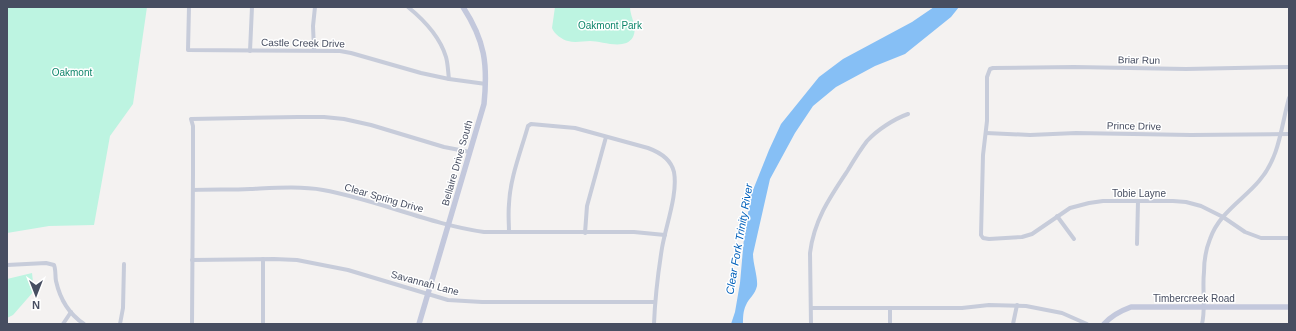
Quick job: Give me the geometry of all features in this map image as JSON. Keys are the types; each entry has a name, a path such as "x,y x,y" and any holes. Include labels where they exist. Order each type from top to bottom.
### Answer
{"street":[{"name":"Castle Creek Drive","path":"189,7 188,50 340,51 422,73 449,79 486,84"},
{"path":"250,50 252,7"},
{"path":"314,50 313,26 315,7"},
{"path":"408,7 425,22 440,42 446,57 449,79"},
{"name":"Bellaire Drive South","path":"419,324 484,104 486,68 481,43 471,19 463,7"},
{"name":"Briar Run","path":"986,133 987,77 990,69 993,68 1066,67 1186,69 1289,67"},
{"path":"1202,324 1206,254 1213,232 1233,205 1259,181 1272,159 1281,134 1289,98"},
{"path":"811,324 811,247 816,226 826,204 838,183 867,141 889,123 908,114"},
{"path":"192,324 193,126 191,118 298,117 344,119 371,125 444,147 470,152"},
{"path":"509,232 508,206 510,194 518,159 528,126 533,124 575,128 658,152 664,156 671,165 674,172 675,188 665,234 654,324"},
{"name":"Prince Drive","path":"986,133 1030,135 1076,133 1190,135 1289,134"},
{"name":"Tobie Layne","path":"986,133 983,160 981,235 983,238 1022,237 1032,234 1057,216 1075,206 1103,201 1172,201 1194,203 1223,217 1245,232 1261,238 1289,238"},
{"path":"585,233 587,206 606,137"},
{"name":"Clear Spring Drive","path":"193,190 273,188 322,190 351,196 464,230 484,232 634,232 665,234"},
{"path":"1137,244 1138,201"},
{"path":"1057,216 1074,239"},
{"path":"263,259 263,324"},
{"name":"Savannah Lane","path":"192,260 297,260 332,266 456,301 656,302"},
{"path":"7,264 46,263 54,265 59,293 64,303 84,324"},
{"path":"120,324 123,308 124,264"},
{"path":"812,308 962,308 989,305 1017,305 1042,308 1062,313 1087,324"},
{"path":"1013,324 1017,305"},
{"name":"Timbercreek Road","path":"1104,324 1109,318 1120,311 1131,307 1289,307"},
{"path":"890,308 890,324"},
{"path":"63,324 71,312"}],"green space":[{"name":"Oakmont","path":"7,7 147,7 133,104 110,136 94,225 49,226 7,233"},
{"name":"Oakmont Park","path":"555,7 630,7 635,30 633,37 625,44 590,41 573,42 566,40 561,38 552,28"},
{"path":"32,273 34,291 13,315 7,318 7,279"}],"water":[{"path":"934,7 959,7 951,17 905,54 875,66 836,87 813,106 795,133 770,179 753,254 757,279 756,289 745,307 743,324 731,324 735,312 740,283 744,238 751,195 781,124 819,77 843,59 912,22"}],"water label":[{"name":"Clear Fork Trinity River","path":"739,239"}]}
